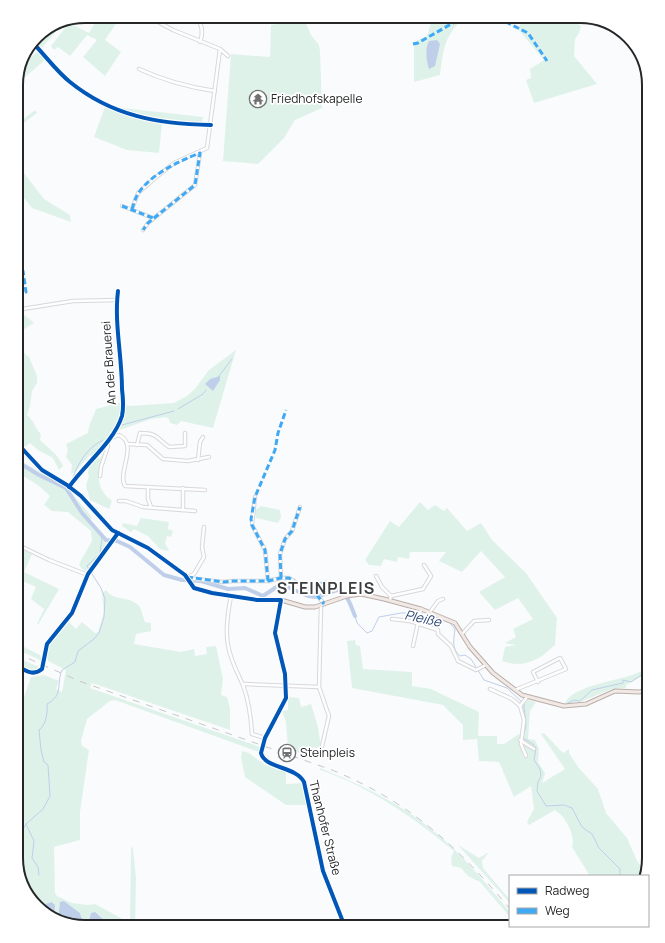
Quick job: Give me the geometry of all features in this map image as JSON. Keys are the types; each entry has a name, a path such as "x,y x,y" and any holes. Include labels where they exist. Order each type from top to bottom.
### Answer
{"main road":[{"path":"23,450 42,470 81,496 106,525 118,533 140,543 187,578 194,588 231,596 264,600 281,600 305,607 322,606 354,594 368,595 430,612 453,622 486,665 500,680 526,699 573,706 586,704 612,692 642,692"}],"street":[{"path":"162,23 173,30 220,50 228,56"},
{"path":"199,23 202,29 200,42"},
{"path":"36,47 69,82 93,98 114,109 132,116 164,122 211,125"},
{"path":"132,208 138,193 154,179 174,163 200,153 208,146 220,50"},
{"path":"139,69 158,78 186,87 215,91"},
{"path":"144,230 153,218 195,185 200,153"},
{"path":"122,206 132,208 153,218"},
{"name":"An der Brauerei","path":"69,487 78,473 91,462 104,445 118,423 123,408 122,366 116,318 118,291"},
{"path":"23,309 73,301 117,300"},
{"path":"138,445 140,433 150,433 157,436 169,447 180,448 185,446 186,433"},
{"path":"107,440 119,435 126,444 127,457 124,483 128,487 204,490"},
{"path":"198,460 200,442 203,437"},
{"path":"126,444 151,448 163,460 198,460 209,457"},
{"path":"100,476 101,467 108,447 104,445"},
{"path":"148,487 148,499 151,507"},
{"path":"183,488 183,510"},
{"path":"255,497 252,525 265,550 268,581"},
{"path":"119,501 151,507 194,511"},
{"path":"281,578 280,554 285,539 292,531 300,508"},
{"path":"187,578 194,574 204,557 202,547 204,528"},
{"path":"23,669 30,673 37,673 42,668 47,644 75,608 89,573 112,544 118,533"},
{"path":"23,547 49,560 89,573"},
{"path":"391,596 423,589 431,576 424,565"},
{"path":"376,576 391,596"},
{"path":"187,578 216,582 268,581 289,578 321,597 319,687 329,716 322,746"},
{"path":"310,590 325,582"},
{"path":"231,596 228,614 227,641 233,663 243,684 250,712 252,734 265,738 286,698 285,674 275,633 281,600"},
{"path":"390,600 391,596"},
{"path":"430,612 438,601 443,600"},
{"path":"413,646 421,609"},
{"path":"392,619 417,623 438,630 438,634 451,646 458,661 478,669 486,665"},
{"path":"461,634 474,621 489,620"},
{"path":"515,690 538,682 566,669 560,658 533,672 538,682"},
{"path":"243,684 319,687"},
{"path":"490,689 512,699 520,706 524,720 520,740 526,756"},
{"path":"520,706 526,699"},
{"name":"Thanhofer Straße","path":"265,738 261,750 262,756 266,761 301,776 304,782 323,871 341,920"},
{"path":"520,740 534,750"}],"shaded area":[{"path":"95,23 116,23 105,40 121,52 105,76 83,57 97,40 87,35 70,56 58,47 54,50 51,46 67,26 72,24 89,33"},
{"path":"306,23 311,35 319,45 322,108 295,120 284,138 258,164 223,161 231,54 270,57 271,25"},
{"path":"431,23 458,23 445,45 440,75 414,82 414,42 427,36"},
{"path":"521,23 577,23 581,26 575,39 574,56 597,84 534,103 526,80 531,78 530,69 544,60 518,29"},
{"path":"57,30 41,49 37,45 41,41"},
{"path":"38,51 45,60 23,78 24,73 30,58"},
{"path":"105,107 122,114 162,123 159,153 127,150 94,137"},
{"path":"123,108 203,117 202,122 170,121 149,118 118,109"},
{"path":"35,110 37,113 23,124 23,119"},
{"path":"23,172 44,199 70,215 71,222 32,208 23,197"},
{"path":"23,272 27,284 23,285"},
{"path":"23,314 34,323 23,330"},
{"path":"23,350 29,357 37,376 37,383 32,391 27,415 41,434 40,440 56,455 63,466 59,470 53,458 38,450 30,443 23,448"},
{"path":"236,350 213,428 181,421 177,425 170,423 169,419 166,417 151,419 114,432 122,420 125,405 174,403 187,396 194,390 209,370"},
{"path":"122,402 119,417 108,438 93,457 90,455 75,472 71,474 72,465 66,457 68,450 66,444 88,433 90,423 96,409"},
{"path":"104,452 100,465 99,478 102,490 112,501 109,509 90,500 86,486 89,475 89,466 97,457 100,459"},
{"path":"23,462 67,488 92,517 90,521 106,542 103,552 88,573 81,568 79,564 92,541 91,531 68,512 52,511 44,505 50,496 39,486 23,476"},
{"path":"420,502 428,510 435,505 444,511 447,508 467,531 481,523 492,540 526,573 557,618 555,645 543,655 531,662 517,664 502,661 505,647 516,645 505,643 516,637 513,629 533,619 518,598 495,610 479,592 505,577 481,551 462,572 439,561 446,552 410,552 409,559 398,557 397,562 384,559 381,566 369,565 365,560 390,521 399,527"},
{"path":"261,506 280,510 281,517 278,523 256,518 255,510"},
{"path":"141,518 169,522 168,529 173,531 171,537 167,536 165,544 169,550 168,551 160,549 148,536 134,529 131,532 122,526 123,523 137,526"},
{"path":"23,550 32,554 24,572 59,589 38,625 37,624 44,609 31,599 36,587 23,581"},
{"path":"106,590 113,596 129,600 139,605 145,622 151,623 151,631 136,634 134,644 181,652 194,649 195,656 207,654 206,647 216,646 223,679 221,695 227,697 230,708 230,730 92,683 90,688 260,747 259,752 115,700 110,701 87,719 81,741 82,746 89,750 80,812 80,840 54,847 55,893 57,896 72,903 87,905 95,904 124,920 103,920 91,913 89,920 82,920 80,913 64,901 60,903 59,914 54,912 54,902 44,905 31,889 25,874 23,858 23,700 31,677 44,675 59,681 56,689 62,692 66,670 48,661 47,650 49,645 56,635 69,622 76,629 82,622 95,633 98,632 104,613 102,593"},
{"path":"355,640 356,645 360,646 363,669 412,672 412,686 431,689 479,712 478,736 497,736 497,744 504,744 519,734 523,735 525,725 522,707 528,700 536,702 530,711 528,739 535,740 539,749 538,762 545,773 542,783 565,769 541,734 544,733 563,753 569,749 569,753 578,767 598,789 606,813 627,838 641,866 640,875 589,875 572,847 573,839 569,827 561,815 555,810 529,825 527,822 534,809 531,786 514,797 499,762 479,761 477,739 463,740 463,725 443,705 352,688 347,641"},
{"path":"23,646 40,655 42,661 23,652"},
{"path":"23,660 39,667 34,671 23,666"},
{"path":"641,671 642,676 626,685 626,688 610,690 574,703 565,703 569,697 585,688 632,675"},
{"path":"288,697 299,698 301,707 311,704 318,727 321,748 300,747 300,753 288,749 286,722 282,711 288,710"},
{"path":"242,751 249,753 265,765 286,772 286,784 303,783 309,805 286,805 245,777 241,758"},
{"path":"320,768 370,790 416,817 453,848 478,874 509,911 509,916 480,882 468,876 461,868 452,866 451,858 454,851 439,838 374,794 320,770"},
{"path":"458,845 479,858 489,852 482,861 483,868 509,899 509,902"},
{"path":"131,847 133,848 136,878 135,920 130,920"}],"water":[{"path":"437,40 440,44 435,66 429,69 426,54 427,47 429,41"},
{"path":"220,376 220,380 213,391 205,384 210,379"},
{"path":"64,901 80,913 82,920 69,918 59,914 60,902"},
{"path":"52,902 55,905 54,912 47,907 44,904"},
{"path":"95,912 104,920 89,920 91,913"}],"waterway":[{"path":"219,376 232,359"},
{"path":"178,409 203,394 206,390"},
{"path":"122,425 174,411"},
{"path":"73,477 88,451 103,440"},
{"name":"Pleiße","path":"23,465 66,488 82,513 106,540 117,541 130,547 164,575 182,580 201,581 228,589 245,588 263,596 281,584 308,596 316,597 337,590 344,594 355,616"},
{"path":"23,829 26,824 43,809 50,796 48,765 44,762 39,730 45,722 47,704 52,701 58,693 62,670 75,662 78,651 94,639 99,633 104,617 105,599 101,588 87,566 100,554 102,537"},
{"name":"Pleiße","path":"355,616 357,623 367,633 372,631 379,617 401,613 407,613 420,618 442,620 450,623 455,629 454,647 457,653 460,656 465,655 471,659 484,680 507,688 524,704 526,723 523,736"},
{"path":"568,703 574,700 580,701 592,690 623,683 623,680 631,682 642,675"},
{"name":"Pleiße","path":"523,738 533,744 536,748 534,760 540,769 541,776 538,782 537,791 546,806 564,805 572,808 582,827 592,834 599,848 620,869 620,875"},
{"path":"26,824 34,841 32,858 38,867 39,875"}],"railway":[{"path":"23,656 79,681 332,770 360,783 385,796 408,811 451,845 509,908"}],"marked path":[{"path":"413,44 418,43 453,23"},
{"path":"508,23 528,33 547,61"},
{"path":"132,209 135,199 143,187 157,175 175,164 200,153 195,185 148,223 143,230"},
{"path":"122,206 153,218"},
{"path":"23,271 26,292 23,292"},
{"path":"268,581 265,550 252,525 251,519 255,497 275,450 278,433 286,410"},
{"path":"281,578 280,554 285,539 292,531 300,507"},
{"path":"187,577 223,582 268,581 289,578 317,595 324,604"},
{"path":"310,590 325,582"}],"cycle path":[{"path":"36,47 65,78 86,94 102,103 136,116 154,120 173,123 211,125"},
{"path":"69,487 106,444 118,426 122,416 123,399 117,315 118,291"},
{"path":"23,450 42,470 67,485 81,496 112,530 148,548 185,575 194,588 212,593 257,600 281,600 275,633 285,674 286,698 265,738 261,753 268,762 294,773 304,782 323,871 342,920"},
{"path":"23,670 32,673 42,669 47,644 72,613 88,574 118,533"}],"place":[{"name":"Friedhofskapelle","path":"258,99"},
{"name":"Steinpleis","path":"287,753"}],"district":[{"name":"STEINPLEIS","path":"326,588"}]}
